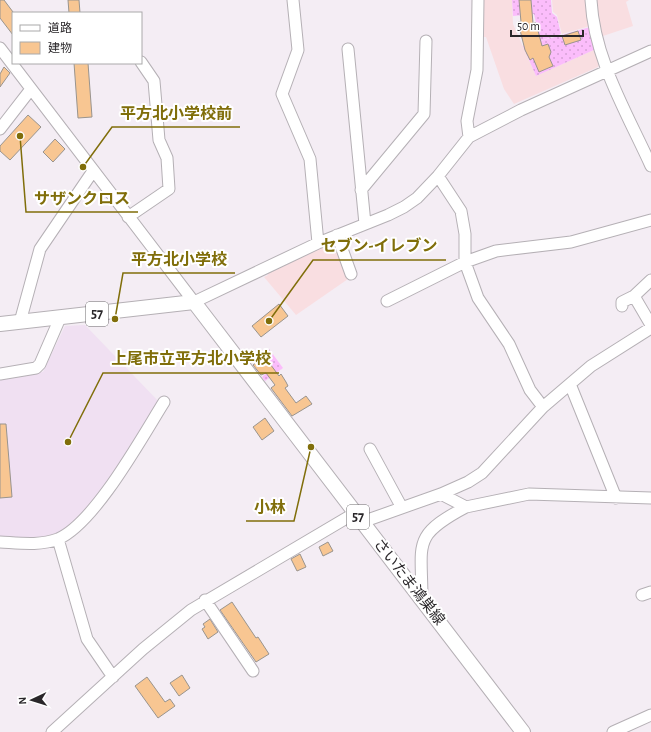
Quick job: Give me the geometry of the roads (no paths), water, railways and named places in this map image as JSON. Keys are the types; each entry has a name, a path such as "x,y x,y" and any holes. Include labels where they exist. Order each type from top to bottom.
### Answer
{"main road":[{"name":"57","path":"0,324 194,302"},
{"name":"さいたま鴻巣線","path":"194,302 523,732"}],"street":[{"path":"293,0 298,50 282,94 310,159 318,243"},
{"path":"469,137 467,121 478,63 478,0"},
{"path":"591,0 595,35 608,71 651,166"},
{"path":"361,190 424,114 426,42"},
{"path":"0,48 12,64"},
{"path":"348,49 365,224"},
{"path":"12,64 194,302 318,243 404,207 417,198 438,176 469,137 526,108 651,51"},
{"path":"128,217 169,188 167,158 159,140 154,81 142,63"},
{"path":"0,129 31,89"},
{"path":"20,322 40,249 93,171"},
{"path":"438,176 461,212 465,234 465,262 478,298 506,338 530,390 543,407"},
{"path":"387,301 465,262 505,249 572,242 651,220"},
{"path":"337,235 352,274"},
{"path":"622,306 622,302 634,296 651,280"},
{"path":"634,296 651,325"},
{"path":"0,374 36,368 40,364 56,331 60,318"},
{"path":"52,732 159,635 205,600 359,517 441,494 468,482 482,473 543,407 590,366 651,328"},
{"path":"570,384 616,498"},
{"path":"0,542 31,544 58,539 82,521 113,483 164,402"},
{"path":"370,449 401,506"},
{"path":"441,494 466,507"},
{"path":"422,600 420,553 423,543 432,528 466,507 529,494 651,498"},
{"path":"58,539 87,639 112,677"},
{"path":"205,600 253,672"},
{"path":"613,732 651,715"}],"place":[{"name":"サザンクロス","path":"20,136"},
{"name":"平方北小学校前","path":"83,167"},
{"name":"平方北小学校","path":"115,319"},
{"name":"セブン-イレブン","path":"269,321"},
{"name":"上尾市立平方北小学校","path":"68,442"},
{"name":"小林","path":"311,447"}]}
